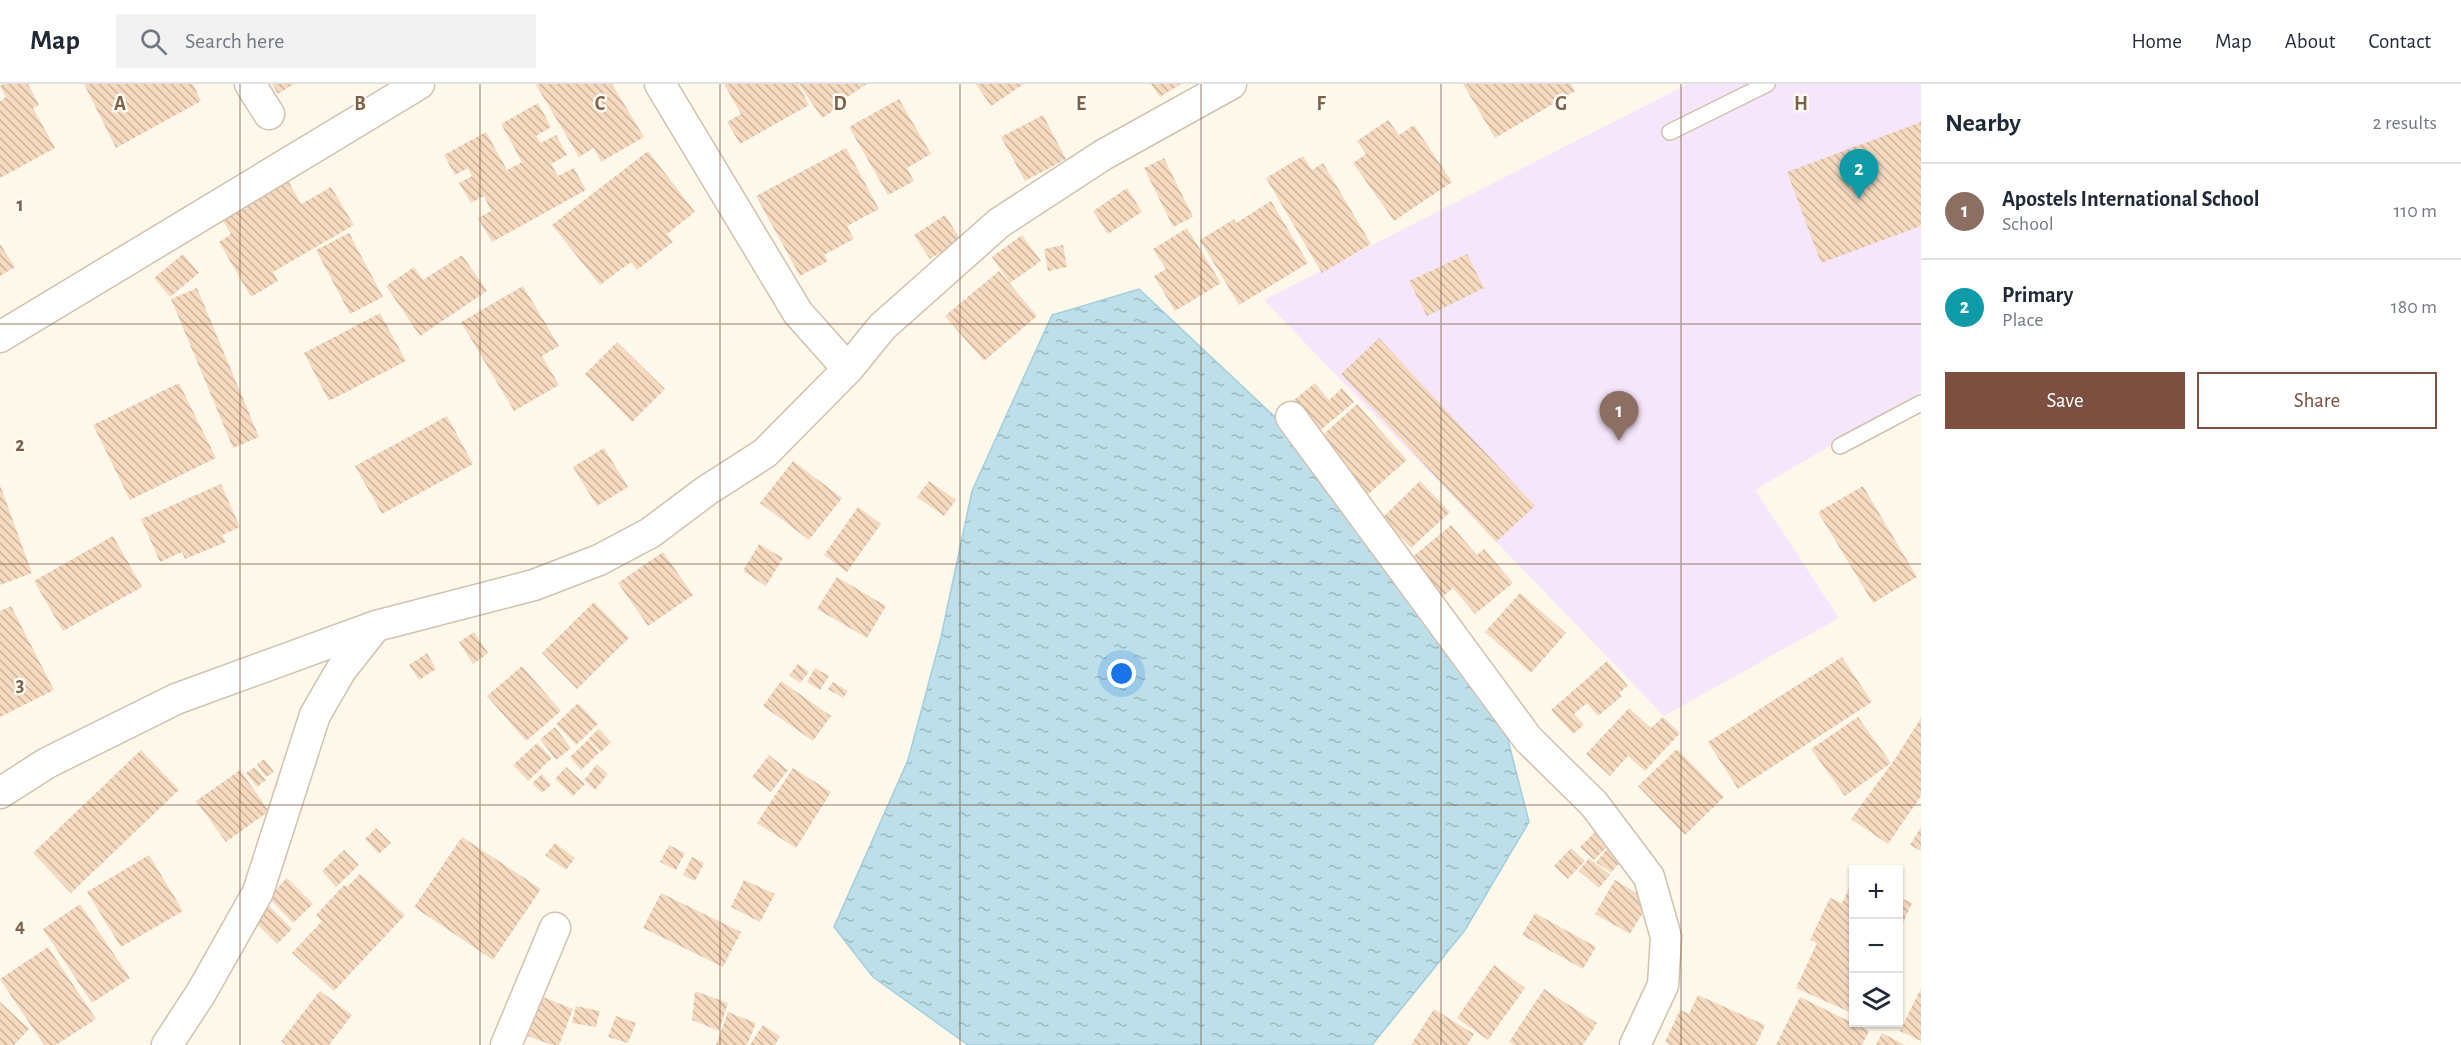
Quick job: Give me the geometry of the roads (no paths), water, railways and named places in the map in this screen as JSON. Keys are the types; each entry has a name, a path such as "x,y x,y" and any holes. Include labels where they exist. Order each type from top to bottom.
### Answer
{"street":[{"path":"250,84 269,114"},
{"path":"0,338 418,84"},
{"path":"660,84 798,313 848,369"},
{"path":"0,793 47,763 176,699 376,626 534,585 599,561 640,539 765,453 848,369 882,327 999,224 1103,155 1231,84"},
{"path":"1290,417 1528,739 1594,804 1649,877 1666,937 1662,985 1635,1045"},
{"path":"167,1045 201,993 258,892 315,715 341,670 376,626"},
{"path":"506,1045 555,928"}],"lane":[{"path":"1670,132 1767,84"},
{"path":"1840,446 1921,403"}],"water":[{"path":"1139,289 1310,450 1476,668 1508,740 1529,822 1465,930 1372,1045 968,1045 873,977 834,927 908,760 941,637 972,491 1052,315"}],"place":[{"name":"Primary","path":"1859,199"},
{"name":"Apostels International School","path":"1619,441"}]}
